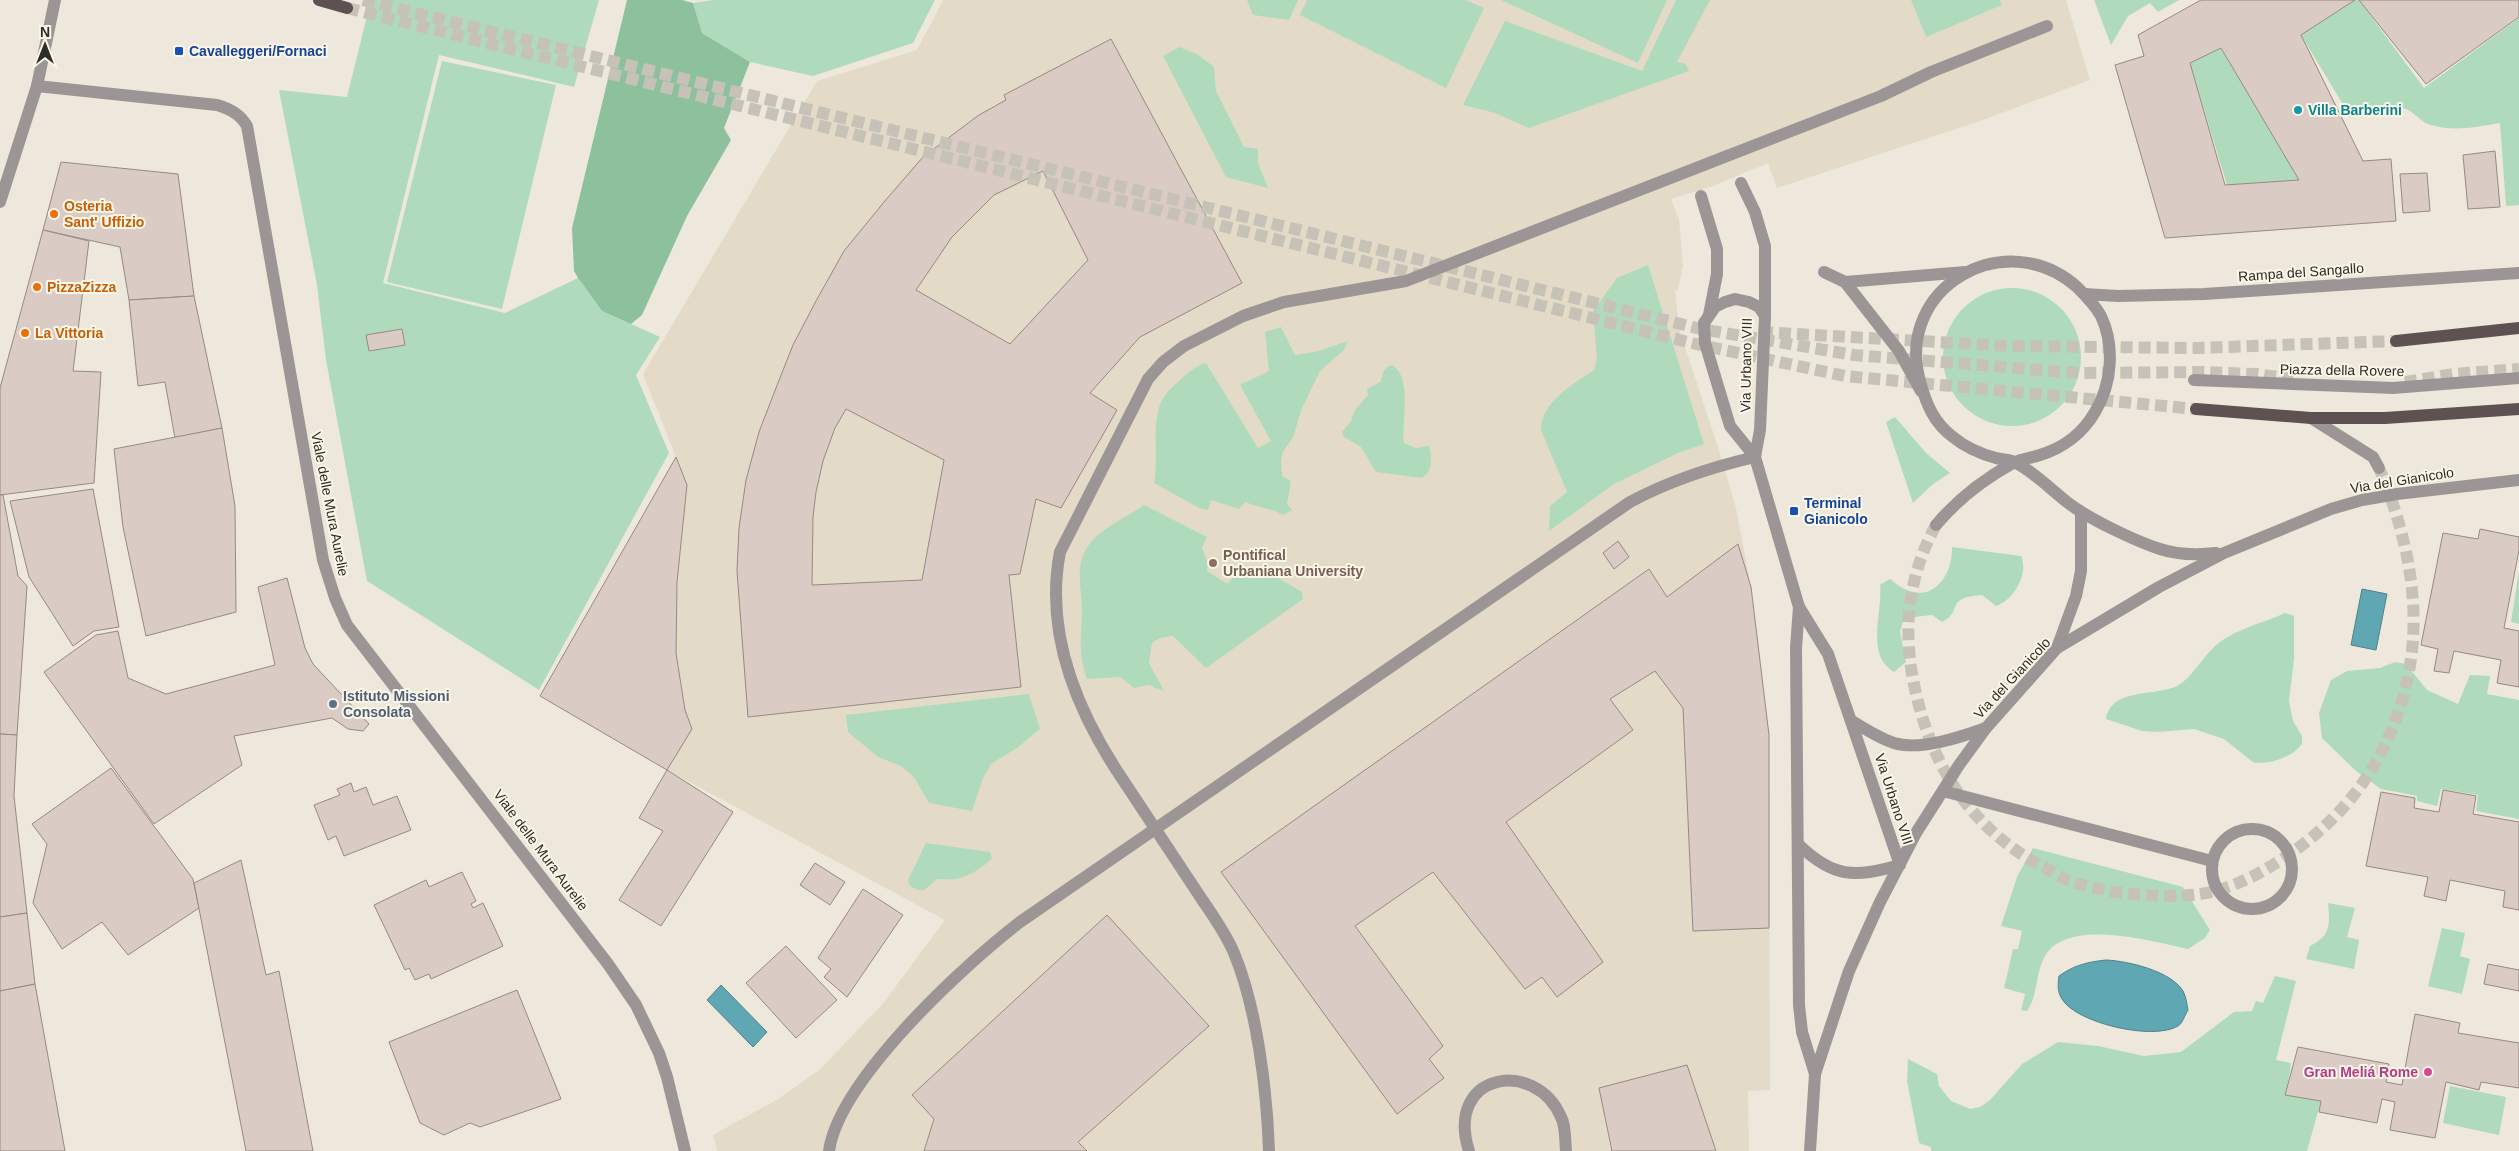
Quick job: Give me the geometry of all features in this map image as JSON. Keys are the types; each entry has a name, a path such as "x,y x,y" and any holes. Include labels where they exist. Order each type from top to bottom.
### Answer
{"main road":[{"path":"319,0 347,8"},
{"path":"2396,341 2519,328"},
{"path":"2196,409 2311,418 2385,418 2519,409"}],"street":[{"path":"0,202 37,86 55,0"},
{"path":"1269,1151 1268,1116 1248,998 1234,952 1203,900 1123,780 1084,712 1062,657 1054,599 1055,576 1060,552 1148,379 1163,362 1184,346 1243,316 1284,302 1406,281 1881,96 1932,72 2047,26"},
{"name":"Viale delle Mura Aurelie","path":"37,86 217,105 227,108 241,117 247,126 317,526 327,574 340,611 365,650 452,758 624,985 658,1053 674,1101 685,1151"},
{"path":"1741,183 1755,212 1765,246 1765,316"},
{"path":"1701,196 1717,248 1717,274 1709,315"},
{"path":"1845,282 1965,272 1987,265 2020,262 2055,272 2084,294 2100,314 2108,344 2110,362 2101,400 2090,420 2065,444 2052,451 2015,462 1953,505 1936,525"},
{"path":"1824,272 1845,282 1899,351 1935,418 1954,438 1982,453 2015,462 2081,513 2160,549 2200,555 2224,552"},
{"path":"1925,398 1917,372 1916,348 1920,327 1928,307 1941,290 1965,272"},
{"name":"Rampa del Sangallo","path":"2084,294 2118,296 2204,294 2519,273"},
{"name":"Via Urbano VIII","path":"1755,458 1760,430 1765,316 1754,304 1735,299 1718,304 1709,315 1704,323 1705,343 1730,426 1755,458 1799,607 1828,654 1900,865 1861,873 1841,872 1824,866 1798,844"},
{"name":"Piazza della Rovere","path":"2194,380 2392,388 2519,378"},
{"path":"2311,418 2373,458 2380,468"},
{"path":"829,1151 838,1123 850,1098 872,1069 949,983 1020,922 1630,502 1673,481 1724,464 1755,458"},
{"name":"Via del Gianicolo","path":"1810,1151 1814,1074 1849,971 1900,865 1943,791 1986,728 2057,648 2159,587 2224,552 2331,509 2362,500 2397,494 2519,480"},
{"path":"2057,648 2076,596 2081,571 2081,513"},
{"name":"Via Urbano VIII","path":"1799,607 1796,648 1799,1005 1802,1032 1814,1074"},
{"name":"Via Urbano VIII","path":"1852,721 1895,743 1939,742 1986,728"},
{"path":"1943,791 2212,861"},
{"path":"2259,829 2271,833 2282,841 2292,864 2292,876 2287,889 2278,900 2265,907 2251,909 2238,907 2225,899 2216,889 2211,875 2212,861 2216,849 2234,831 2259,829"},
{"path":"1469,1151 1464,1134 1465,1112 1472,1097 1480,1089 1491,1084 1503,1082 1518,1082 1548,1095 1562,1119 1566,1151"}],"shaded area":[{"name":"Pontifical Urbaniana University","path":"943,0 2066,0 2090,80 1983,120 1777,188 1768,163 1713,186 1671,199 1679,219 1683,266 1678,290 1675,290 1679,329 1736,508 1751,587 1769,735 1770,1090 1748,1091 1749,1151 717,1151 713,1135 780,1098 819,1070 882,1005 945,920 667,770 692,729 685,710 676,653 677,582 687,485 643,374 817,81 917,50"}],"green space":[{"path":"371,0 599,0 574,87 439,55 383,283 505,313 578,278 602,311 660,337 636,375 669,453 539,690 367,581 326,360 317,285 279,90 347,97"},
{"path":"627,0 682,0 693,3 702,33 750,62 724,128 731,140 687,216 642,315 631,324 602,311 578,278 574,271 572,228"},
{"path":"714,0 935,0 913,43 813,76 750,62 702,33 693,3"},
{"path":"1247,0 1298,0 1289,20 1253,15"},
{"path":"1307,0 1466,0 1484,8 1446,88 1300,15"},
{"path":"1501,0 1667,0 1638,63"},
{"path":"1676,0 1710,0 1677,62 1686,64 1689,71 1529,128 1495,113 1463,105 1505,21 1642,71"},
{"path":"1911,0 2000,0 2002,5 1926,37"},
{"path":"2094,0 2179,0 2158,12 2150,3 2128,16 2111,45"},
{"path":"2355,0 2359,0 2424,88 2519,18 2519,205 2506,206 2500,123 2465,128 2440,127 2428,124 2408,110 2394,105 2370,106 2347,111 2301,35"},
{"path":"1179,47 1197,54 1214,67 1216,91 1244,147 1258,149 1258,163 1268,188 1226,177 1163,56"},
{"path":"2221,48 2299,180 2227,185 2190,63"},
{"path":"442,61 556,85 502,309 387,282"},
{"path":"1648,265 1704,444 1678,453 1614,484 1549,531 1550,506 1567,492 1541,430 1542,420 1552,402 1577,381 1594,370 1597,358 1593,311 1617,278"},
{"path":"2012,288 2026,289 2038,293 2050,299 2061,308 2070,319 2076,331 2080,343 2080,371 2076,383 2070,395 2061,406 2050,415 2038,421 2026,425 2012,426 1998,425 1986,421 1974,415 1963,406 1954,395 1948,383 1944,371 1943,357 1944,343 1948,331 1954,319 1963,308 1974,299 1986,293 1998,289"},
{"path":"1281,327 1295,355 1315,352 1348,341 1343,351 1320,371 1302,408 1293,437 1283,452 1281,460 1282,476 1291,481 1287,504 1292,510 1283,515 1245,502 1239,509 1211,500 1208,510 1199,508 1154,483 1156,421 1161,402 1168,391 1184,376 1202,364 1206,363 1258,448 1271,441 1240,385 1269,371 1265,332"},
{"path":"1392,365 1402,379 1404,390 1404,443 1416,448 1429,446 1431,455 1430,468 1422,478 1376,472 1361,447 1344,437 1342,432 1351,421 1355,410 1368,395 1367,389 1380,382 1385,370"},
{"path":"1895,417 1926,453 1950,473 1933,484 1913,503 1886,422"},
{"path":"1144,505 1207,537 1202,548 1208,564 1207,571 1226,583 1237,573 1250,579 1258,566 1302,592 1303,599 1206,668 1173,636 1160,638 1152,643 1149,663 1164,691 1148,685 1134,688 1120,677 1087,679 1081,653 1080,567 1085,550 1102,532"},
{"path":"1952,547 2021,556 2023,571 2018,586 2009,598 1996,606 1982,595 1970,597 1958,602 1949,618 1942,622 1932,615 1914,617 1903,622 1900,631 1906,662 1894,672 1885,664 1880,655 1878,644 1880,585 1890,579 1905,589 1917,593 1926,592 1934,588 1946,575 1952,557"},
{"path":"2519,571 2519,624 2511,622"},
{"path":"2285,613 2294,616 2294,659 2289,701 2293,721 2302,736 2302,744 2292,753 2274,761 2254,763 2224,739 2194,729 2157,732 2142,731 2106,719 2110,709 2116,702 2125,697 2177,686 2222,641 2239,631"},
{"path":"2395,662 2406,664 2427,690 2458,704 2470,675 2490,676 2487,694 2519,700 2519,819 2476,811 2478,795 2441,789 2437,806 2417,801 2417,796 2381,789 2356,771 2322,738 2319,713 2331,680 2347,671 2380,668"},
{"path":"1029,694 1040,729 1017,748 991,764 983,778 972,811 929,803 914,777 901,766 878,757 848,732 846,715"},
{"path":"926,843 990,852 992,858 985,865 970,874 955,879 938,879 926,889 920,890 910,886 908,880"},
{"path":"2033,848 2183,887 2210,930 2205,938 2188,949 2153,941 2110,935 2088,935 2069,938 2054,946 2043,960 2031,1005 2027,1011 2021,1010 2025,994 2004,988 2013,949 2018,949 2022,931 2001,926 2017,877"},
{"path":"2328,903 2355,908 2347,937 2359,940 2354,969 2306,959 2310,946 2322,938 2328,929"},
{"path":"2442,928 2465,933 2460,956 2470,959 2462,994 2428,986"},
{"path":"2275,976 2296,981 2276,1060 2291,1063 2286,1095 2321,1101 2307,1151 1931,1151 1931,1147 1919,1143 1907,1081 1908,1059 1937,1074 1939,1086 1951,1101 1970,1109 1980,1107 1990,1100 2022,1064 2058,1042 2098,1046 2144,1056 2181,1052 2234,1012 2252,1011 2256,1001 2263,1003"},
{"path":"2450,1086 2506,1097 2499,1135 2443,1123"}],"water":[{"path":"2362,589 2387,594 2376,650 2351,645"},
{"path":"2106,960 2126,962 2148,968 2177,984 2184,993 2188,1010 2181,1023 2166,1030 2134,1030 2098,1022 2070,1008 2059,993 2059,976 2081,965"},
{"path":"721,985 767,1032 753,1047 707,1000"}],"building":[{"name":"Villa Barberini","path":"2201,0 2355,0 2301,35 2363,161 2391,159 2396,221 2165,238 2115,65 2144,56 2138,35","holes":["2221,48 2299,180 2225,185 2190,63"]},
{"name":"Villa Barberini","path":"2359,0 2519,0 2519,17 2426,84"},
{"path":"1111,39 1242,283 1140,337 1090,393 1117,410 1061,508 1036,499 1020,574 1009,575 1021,687 748,717 737,571 739,528 746,480 759,432 793,345 844,251 884,202 923,157 979,115 1006,100 1004,95","holes":["1043,171 1088,260 1010,344 916,290 952,237 994,195","846,409 944,460 922,580 812,585 813,517 816,492 823,461 835,428"]},
{"path":"2495,151 2500,207 2468,209 2463,155"},
{"path":"61,162 178,174 194,296 129,300 120,247 43,230"},
{"path":"2427,173 2430,211 2403,213 2400,174"},
{"path":"43,230 89,241 73,371 101,372 94,483 0,495 0,388"},
{"path":"194,296 222,428 175,438 165,382 138,386 129,300"},
{"path":"402,329 405,345 369,351 366,335"},
{"path":"222,428 235,506 236,612 146,636 123,527 114,449"},
{"path":"676,457 687,485 677,582 676,653 685,710 692,729 667,770 540,696"},
{"path":"93,489 119,627 94,631 73,646 29,577 10,501"},
{"path":"0,495 3,495 18,576 27,586 17,735 0,734"},
{"path":"2480,529 2519,537 2519,550 2504,628 2519,631 2519,687 2497,683 2501,660 2454,651 2449,673 2434,671 2438,649 2421,645 2443,533 2478,539"},
{"path":"1618,541 1629,557 1614,569 1603,553"},
{"path":"1738,544 1751,587 1769,735 1769,928 1693,931 1683,708 1655,671 1610,699 1633,730 1506,822 1603,962 1557,997 1542,977 1525,989 1433,872 1355,926 1443,1046 1429,1059 1444,1078 1397,1114 1221,872 1649,569 1667,597"},
{"path":"287,578 305,648 313,664 369,724 363,731 348,729 332,718 234,736 242,765 154,824 44,672 96,635 118,631 128,678 166,694 275,665 258,587"},
{"path":"0,734 17,735 14,796 27,913 0,917"},
{"path":"111,768 193,879 199,908 128,955 102,922 62,949 33,903 47,844 32,824"},
{"path":"667,770 733,812 661,926 619,900 663,831 639,818"},
{"path":"351,783 354,792 366,787 373,805 397,796 411,830 344,856 336,836 328,840 314,805 340,795 337,789"},
{"path":"2443,790 2476,796 2473,814 2519,822 2519,910 2503,907 2505,891 2450,880 2446,901 2424,896 2428,877 2366,866 2381,792 2415,798 2414,808 2439,812"},
{"path":"241,860 266,975 279,971 313,1151 246,1151 194,883"},
{"path":"815,863 845,882 830,905 800,885"},
{"path":"462,872 476,901 471,904 473,908 483,903 503,946 431,979 429,974 415,980 409,968 405,970 374,905 426,880 429,887"},
{"path":"863,889 903,915 847,997 824,977 831,969 818,958"},
{"path":"27,913 35,984 0,991 0,917"},
{"path":"1107,915 1209,1026 1078,1142 1087,1151 924,1151 934,1119 912,1095"},
{"path":"786,946 837,1000 796,1038 746,983"},
{"path":"2488,964 2519,970 2519,991 2484,984"},
{"path":"35,984 65,1151 0,1151 0,991"},
{"path":"517,990 561,1099 480,1127 470,1123 444,1135 420,1123 389,1042"},
{"path":"2415,1014 2460,1023 2458,1033 2519,1043 2519,1088 2481,1082 2479,1090 2446,1082 2435,1138 2390,1130 2395,1102 2382,1099 2377,1123 2319,1112 2321,1101 2285,1095 2298,1047 2389,1064 2386,1082 2402,1085"},
{"path":"1687,1065 1716,1151 1612,1151 1599,1088"}],"tunnel":[{"path":"363,0 1701,329 1854,355 2080,373 2204,372 2256,374 2293,379"},
{"path":"347,8 1696,344 1845,376 2196,409"},
{"path":"1761,332 2009,346 2197,348 2396,341"},
{"path":"2405,382 2454,374 2519,369"},
{"path":"1936,525 1925,548 1911,595 1909,619 1911,667 1915,691 1930,739 1951,782 1964,801 1979,819 2015,850 2065,879 2096,888 2132,894 2168,896 2209,893 2226,888 2259,873 2294,851 2319,831 2341,810 2360,786 2377,760 2390,733 2401,703 2409,671 2414,619 2409,568 2404,542 2389,492 2379,468"}],"place":[{"name":"Cavalleggeri/Fornaci","path":"179,51"},
{"name":"Villa Barberini","path":"2298,110"},
{"name":"Osteria Sant' Uffizio","path":"54,214"},
{"name":"PizzaZizza","path":"37,287"},
{"name":"La Vittoria","path":"25,333"},
{"name":"Terminal Gianicolo","path":"1794,511"},
{"name":"Pontifical Urbaniana University","path":"1213,563"},
{"name":"Istituto Missioni Consolata","path":"333,704"},
{"name":"Gran Meliá Rome","path":"2428,1072"}]}
